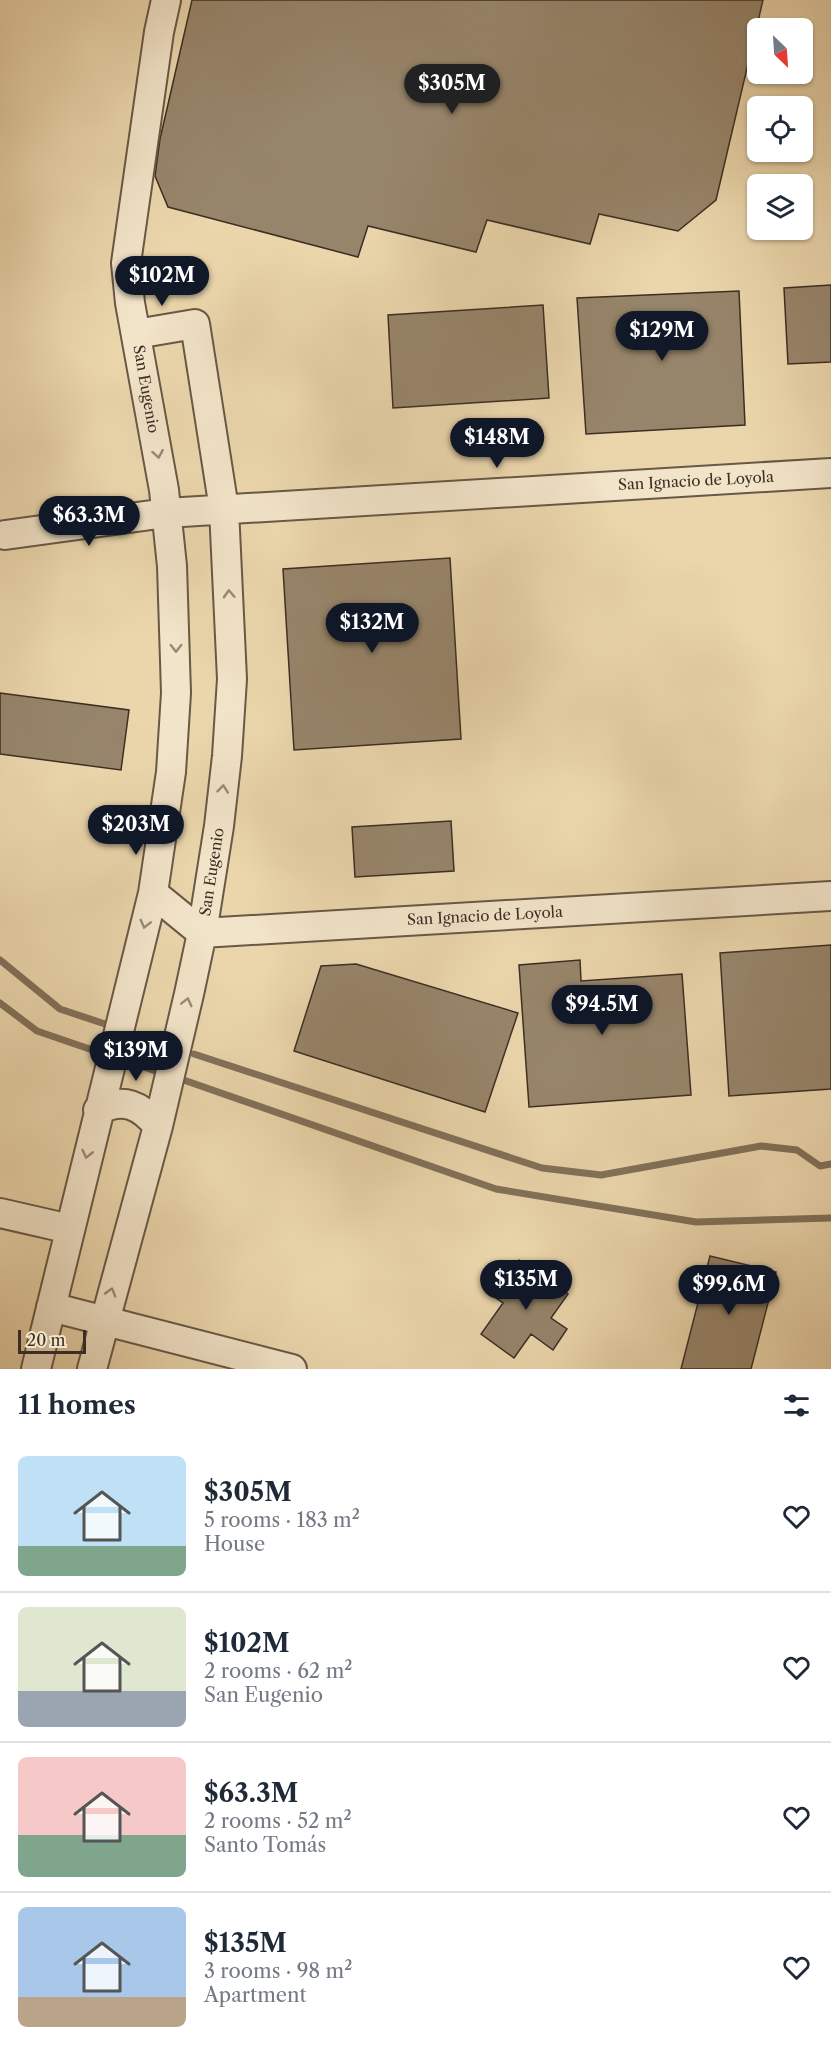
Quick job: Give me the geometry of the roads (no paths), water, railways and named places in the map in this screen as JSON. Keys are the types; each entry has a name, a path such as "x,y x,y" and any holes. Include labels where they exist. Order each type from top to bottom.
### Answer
{"street":[{"path":"136,334 126,262 157,43 166,0"},
{"name":"San Eugenio","path":"36,1369 153,893 171,772 176,693 175,603 166,513 136,334 195,324 224,509 232,679 219,826 202,933 158,1126 92,1369"},
{"name":"San Ignacio de Loyola","path":"2,532 166,513 831,473"},
{"path":"153,893 202,933"},
{"name":"San Ignacio de Loyola","path":"202,933 831,896"},
{"path":"98,1110 112,1103 132,1105 147,1114 158,1126"},
{"path":"0,1213 70,1229"},
{"path":"51,1307 292,1369"}],"waterway":[{"path":"0,960 60,1009 105,1024"},
{"path":"0,1003 37,1031 107,1055"},
{"path":"131,1033 156,1041"},
{"path":"194,1054 542,1168 601,1175 761,1146 797,1150 820,1166 831,1164"},
{"path":"118,1058 164,1074"},
{"path":"175,1077 496,1189 696,1222 831,1218"}]}
